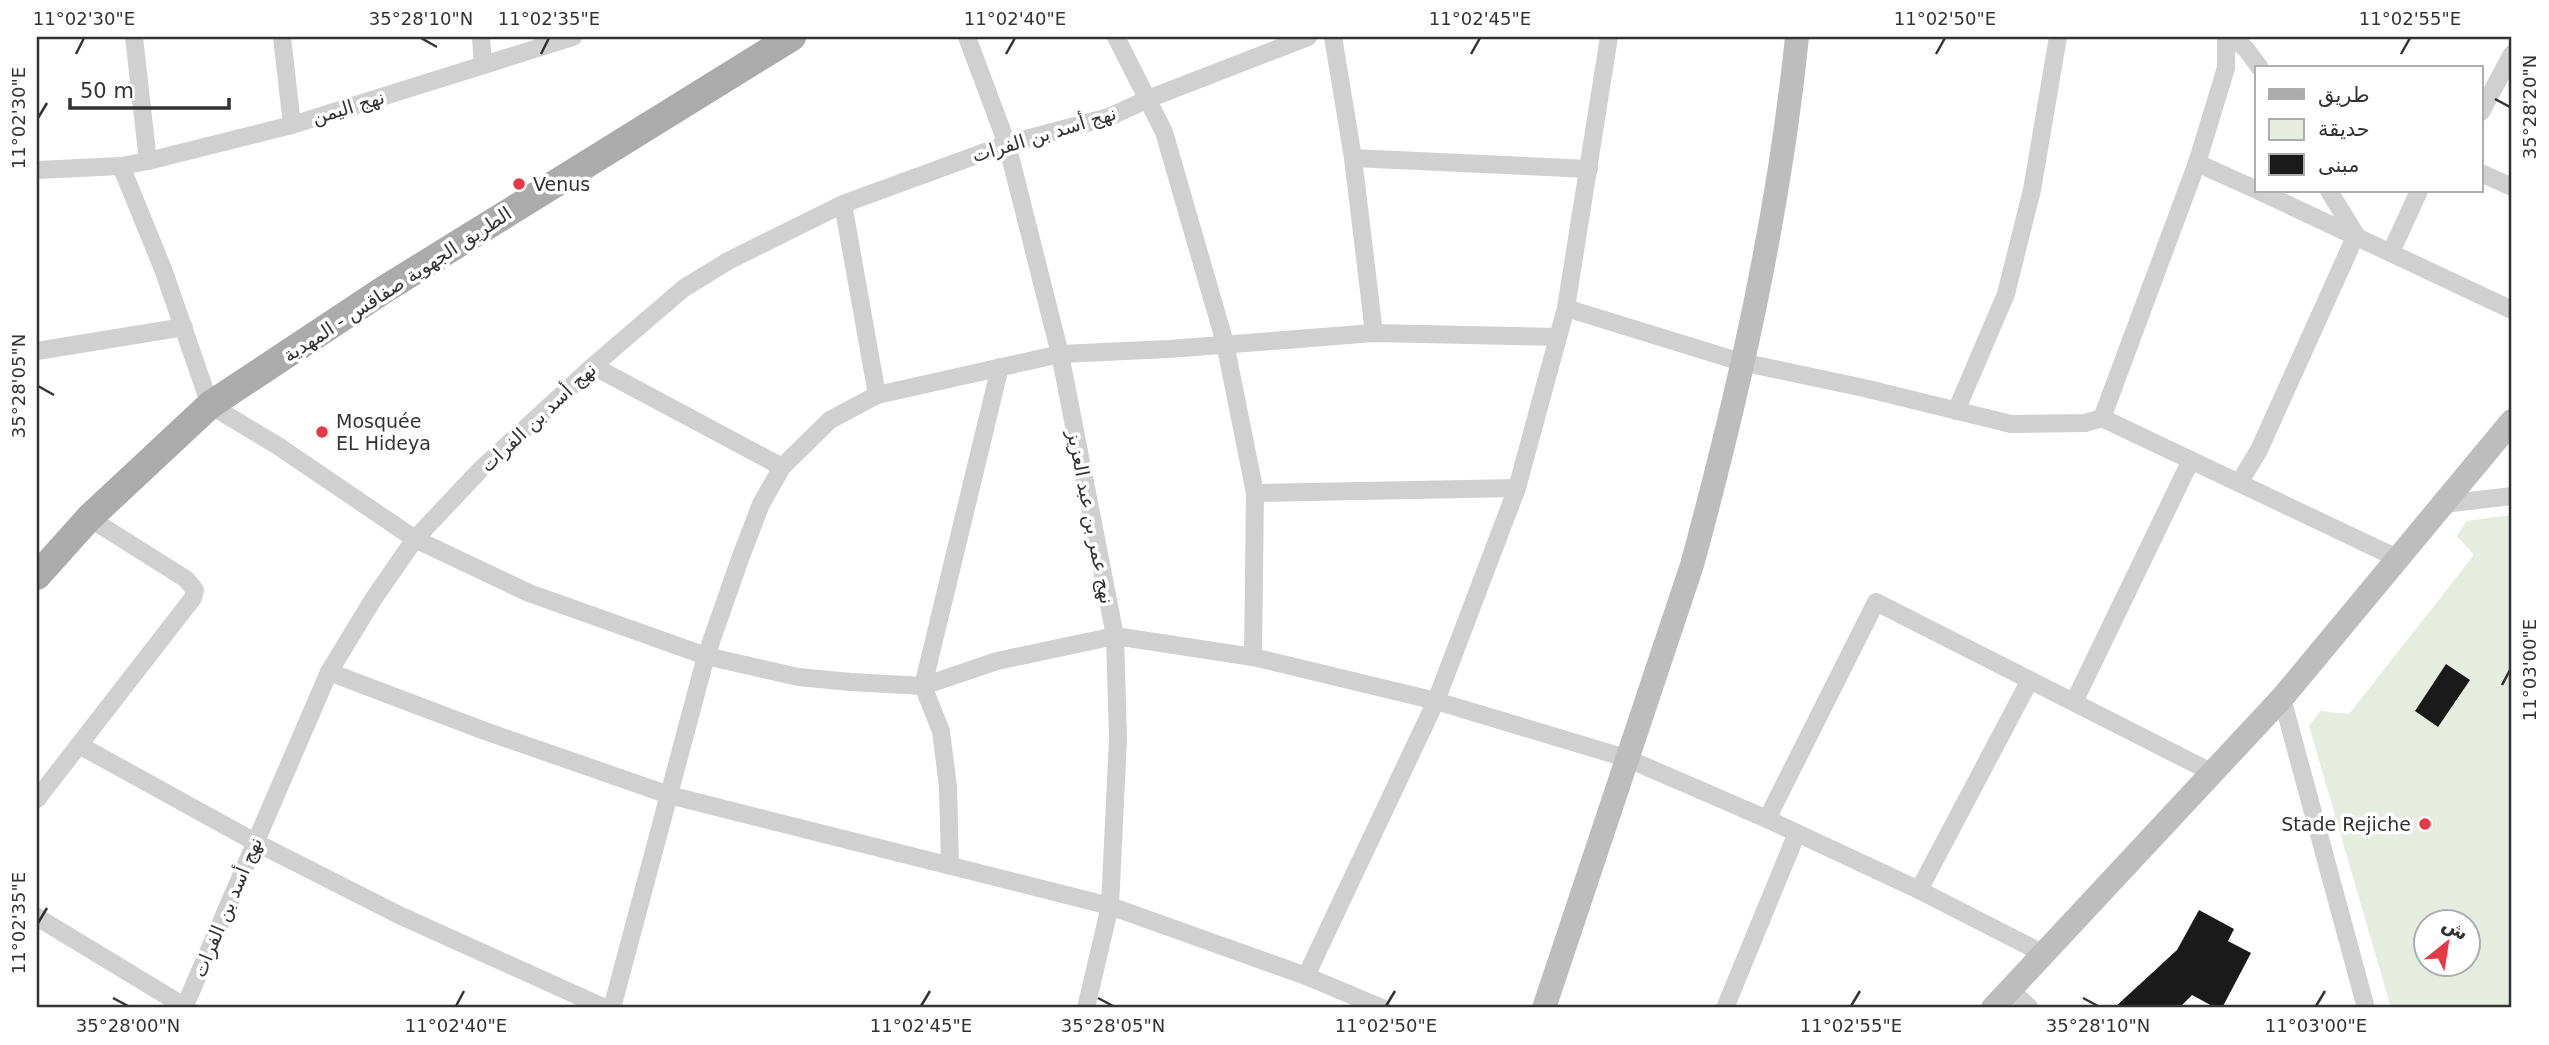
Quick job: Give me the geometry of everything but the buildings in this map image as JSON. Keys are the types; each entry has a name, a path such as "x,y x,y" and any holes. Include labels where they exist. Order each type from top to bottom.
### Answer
{"main road":[{"name":"الطريق الجهوية صفاقس - المهدية","path":"37,576 89,518 209,405 385,289 777,41"}],"street":[{"path":"134,37 148,162"},
{"path":"282,37 292,125"},
{"path":"481,37 482,65"},
{"name":"نهج اليمن","path":"37,170 148,162 292,125 573,37"},
{"name":"نهج عمر بن عبد العزيز","path":"967,37 1007,144 1060,354 1115,636 1118,739 1110,906 1086,1008"},
{"path":"1116,37 1164,131 1225,343 1255,493 1253,657"},
{"name":"نهج أسد بن الفرات","path":"185,1008 330,672 374,598 415,539 481,469 593,366 684,288 728,261 843,204 1007,144 1109,117 1148,99 1308,37"},
{"path":"1333,37 1353,158 1374,333"},
{"path":"1306,976 1436,701 1517,488 1566,308 1609,37"},
{"path":"1544,1008 1692,565 1725,437 1780,177 1797,37"},
{"path":"1956,411 2006,294 2032,190 2058,37"},
{"path":"2102,418 2197,163 2226,68 2226,37"},
{"path":"2232,37 2246,49 2259,66"},
{"path":"2482,111 2512,54"},
{"path":"1353,158 1588,169"},
{"path":"2197,163 2255,189"},
{"path":"121,166 163,269 209,405 278,446 415,539 529,593 706,656 798,677 923,687 997,661 1115,636 1253,657 1436,701 1626,758 1767,819 1919,890 2042,953"},
{"path":"2482,173 2512,187"},
{"path":"2262,192 2512,310"},
{"path":"2330,192 2356,235"},
{"path":"2391,251 2419,192"},
{"path":"843,204 877,395"},
{"path":"2239,483 2259,450 2356,235"},
{"path":"1566,308 1741,362 2011,424 2085,423 2102,418 2399,559"},
{"path":"37,351 184,327"},
{"path":"612,1008 706,656 757,515 782,467 830,420 877,395 1060,354 1169,349 1374,333 1558,337"},
{"path":"593,366 782,467"},
{"path":"950,866 948,787 941,731 923,687 1000,367"},
{"path":"1993,1008 2282,698 2512,421"},
{"path":"2074,702 2191,460"},
{"path":"1255,493 1517,488"},
{"path":"2444,504 2512,496"},
{"path":"37,799 193,598 195,590 186,579 89,518"},
{"path":"1767,819 1876,602 2211,772"},
{"path":"330,672 485,731 668,795 1110,906 1306,976 1382,1008"},
{"path":"1919,890 2030,680"},
{"path":"2282,698 2367,1008"},
{"path":"79,745 255,842 399,915 605,1008"},
{"path":"1725,1008 1797,833"},
{"path":"37,917 185,1008"},
{"path":"2010,989 2030,1008"}],"green space":[{"name":"Stade Rejiche","path":"2512,515 2512,1008 2391,1008 2309,726 2320,711 2349,714 2474,555 2457,536 2466,521"}],"place":[{"name":"Venus","path":"519,184"},
{"name":"Mosquée EL Hideya","path":"322,432"},
{"name":"Stade Rejiche","path":"2425,824"}]}
